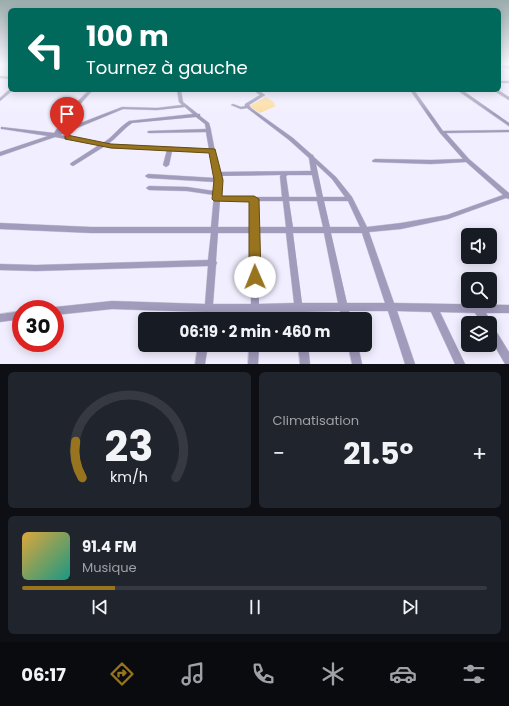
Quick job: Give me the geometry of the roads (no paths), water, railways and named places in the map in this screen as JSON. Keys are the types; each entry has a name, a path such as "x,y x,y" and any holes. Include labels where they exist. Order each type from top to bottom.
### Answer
{"street":[{"path":"56,135 74,109 89,92"},
{"path":"179,92 181,102 206,122 209,130 218,177 218,196 209,312"},
{"path":"233,105 241,108 247,107 247,105 263,95 258,92"},
{"path":"0,226 91,230 365,230 401,226 448,217 508,196 467,160 442,132 413,92"},
{"path":"462,92 509,125"},
{"path":"500,93 509,92"},
{"path":"500,93 509,99"},
{"path":"0,154 56,135 122,108 157,109 185,106"},
{"path":"247,107 291,139 311,156 334,178 350,199 365,230 410,364"},
{"path":"74,164 111,140 123,127 132,122 198,115"},
{"path":"3,128 56,135 103,145 170,149 182,147 213,151"},
{"path":"149,132 209,130"},
{"path":"442,132 509,130"},
{"path":"166,165 170,149"},
{"path":"311,156 313,173 345,312"},
{"path":"375,161 431,162 467,160"},
{"path":"286,173 283,176 299,312"},
{"path":"148,176 218,177 313,173"},
{"path":"149,188 187,189 218,196 254,199 350,199"},
{"path":"254,199 255,312"},
{"path":"0,267 36,268 213,263"},
{"path":"64,310 112,305 210,308 390,307 509,309"},
{"path":"434,308 460,364"},
{"path":"478,309 482,316"},
{"path":"0,318 12,316"},
{"path":"497,341 509,361"},
{"path":"200,364 202,352"},
{"path":"254,352 254,364"},
{"path":"303,352 304,364"},
{"path":"354,352 357,364"}]}
